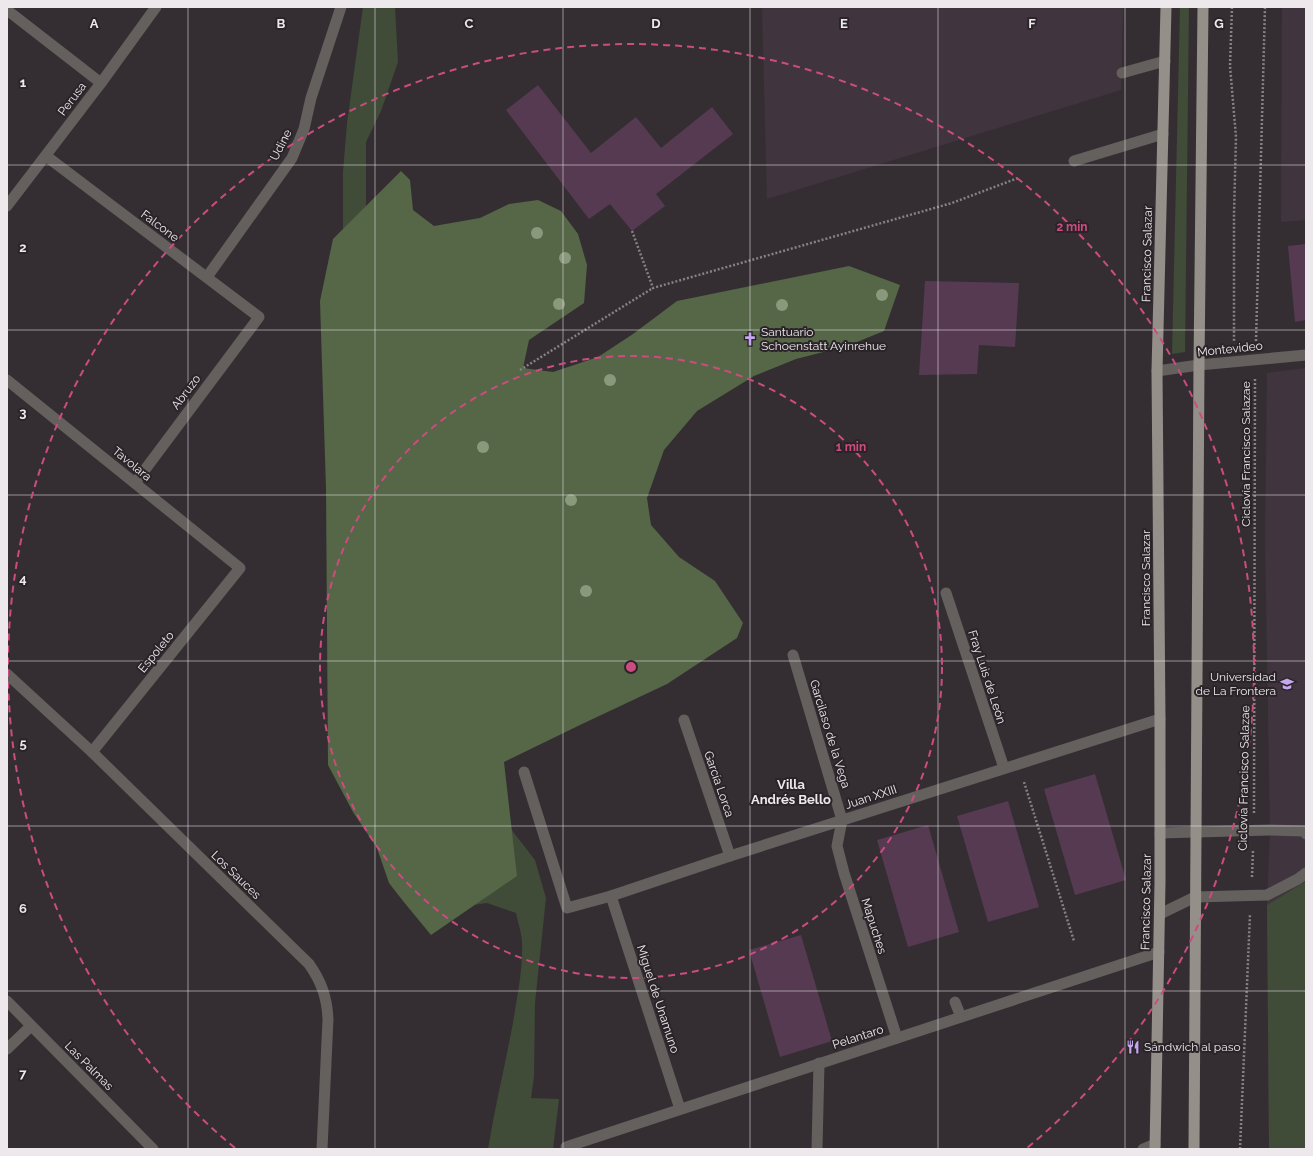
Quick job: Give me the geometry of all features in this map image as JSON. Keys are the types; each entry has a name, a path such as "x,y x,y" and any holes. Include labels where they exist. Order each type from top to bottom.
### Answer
{"main road":[{"name":"Francisco Salazar","path":"1155,1146 1160,914 1157,371 1166,7"},
{"path":"1194,1149 1198,364 1203,7"}],"street":[{"name":"Perusa","path":"7,206 101,83 156,7"},
{"name":"Udine","path":"207,277 292,158 304,129 311,98 341,7"},
{"path":"7,10 101,83"},
{"path":"1122,73 1165,61"},
{"path":"1074,162 1163,134"},
{"name":"Falcone","path":"46,156 259,317"},
{"name":"Abruzo","path":"135,483 259,317"},
{"name":"Montevideo","path":"1157,371 1198,364 1306,355"},
{"name":"Tavolara","path":"7,380 240,568"},
{"name":"Espoleto","path":"92,752 240,568"},
{"name":"Fray Luis de León","path":"946,593 1004,768"},
{"name":"Garcilaso de la Vega","path":"793,655 842,820"},
{"name":"Los Sauces","path":"7,674 92,752 309,964 317,976 325,996 328,1019 322,1149"},
{"name":"Juan XXIII","path":"524,772 567,908 611,896 730,856 1160,719"},
{"name":"García Lorca","path":"684,720 730,856"},
{"name":"Mapuches","path":"842,820 837,846 844,873 897,1038"},
{"path":"1160,833 1270,830 1304,832 1306,834"},
{"path":"1160,914 1196,898 1267,895 1298,879 1306,873"},
{"name":"Miguel de Unamuno","path":"611,896 680,1109"},
{"name":"Pelantaro","path":"566,1147 1159,952"},
{"name":"Las Palmas","path":"7,1001 152,1149"},
{"path":"955,1002 961,1017"},
{"path":"7,1049 31,1026"},
{"path":"817,1149 819,1064"},
{"path":"1143,1149 1155,1146"}],"path":[{"path":"1232,7 1230,66 1236,137 1234,214 1234,361"},
{"name":"Ciclovía Francisco Salazae","path":"1240,1149 1254,830 1255,359 1265,7"},
{"path":"520,370 653,288 952,203 1018,178"},
{"path":"632,231 653,288"},
{"path":"1024,779 1074,941"}],"shaded area":[{"path":"762,7 1123,7 1121,90 767,199"},
{"path":"1282,7 1306,7 1306,220 1281,222"},
{"name":"Universidad de La Frontera","path":"1306,368 1306,1149 1269,1149 1267,905 1270,830 1265,538 1267,373"}],"green space":[{"path":"363,7 395,7 398,62 381,111 366,142 366,252 487,792 514,833 535,860 546,898 535,1003 534,1077 531,1098 559,1099 553,1149 488,1149 513,1023 521,973 522,940 516,913 487,903 444,909 343,256 343,172 347,123"},
{"path":"1180,7 1189,7 1185,352 1172,354"},
{"path":"401,171 410,180 413,210 434,226 480,218 509,204 538,200 561,211 578,234 587,265 584,303 529,340 523,368 553,372 598,357 633,334 677,301 849,266 900,285 884,331 847,346 796,359 754,376 697,411 664,450 647,498 651,525 679,557 715,581 743,623 737,638 667,684 504,762 517,876 431,935 389,883 377,848 353,812 328,765 326,488 320,301 333,239"},
{"path":"1306,881 1306,1149 1269,1149 1267,905"}],"building":[{"path":"538,85 591,153 636,117 661,148 712,107 733,134 656,194 665,206 632,231 610,204 589,219 506,110"},
{"path":"1306,244 1306,320 1295,322 1288,246"},
{"path":"925,281 1019,283 1015,347 979,345 977,374 919,375"},
{"path":"1095,774 1126,880 1075,895 1044,789"},
{"path":"1008,801 1039,907 988,922 957,816"},
{"path":"928,825 959,932 908,947 877,840"},
{"path":"801,935 832,1041 780,1057 749,950"}],"place":[{"name":"Santuario Schoenstatt Ayinrehue","path":"750,339"},
{"name":"Universidad de La Frontera","path":"1287,684"},
{"name":"Sándwich al paso","path":"1133,1047"}],"district":[{"name":"Villa Andrés Bello","path":"791,792"}]}
